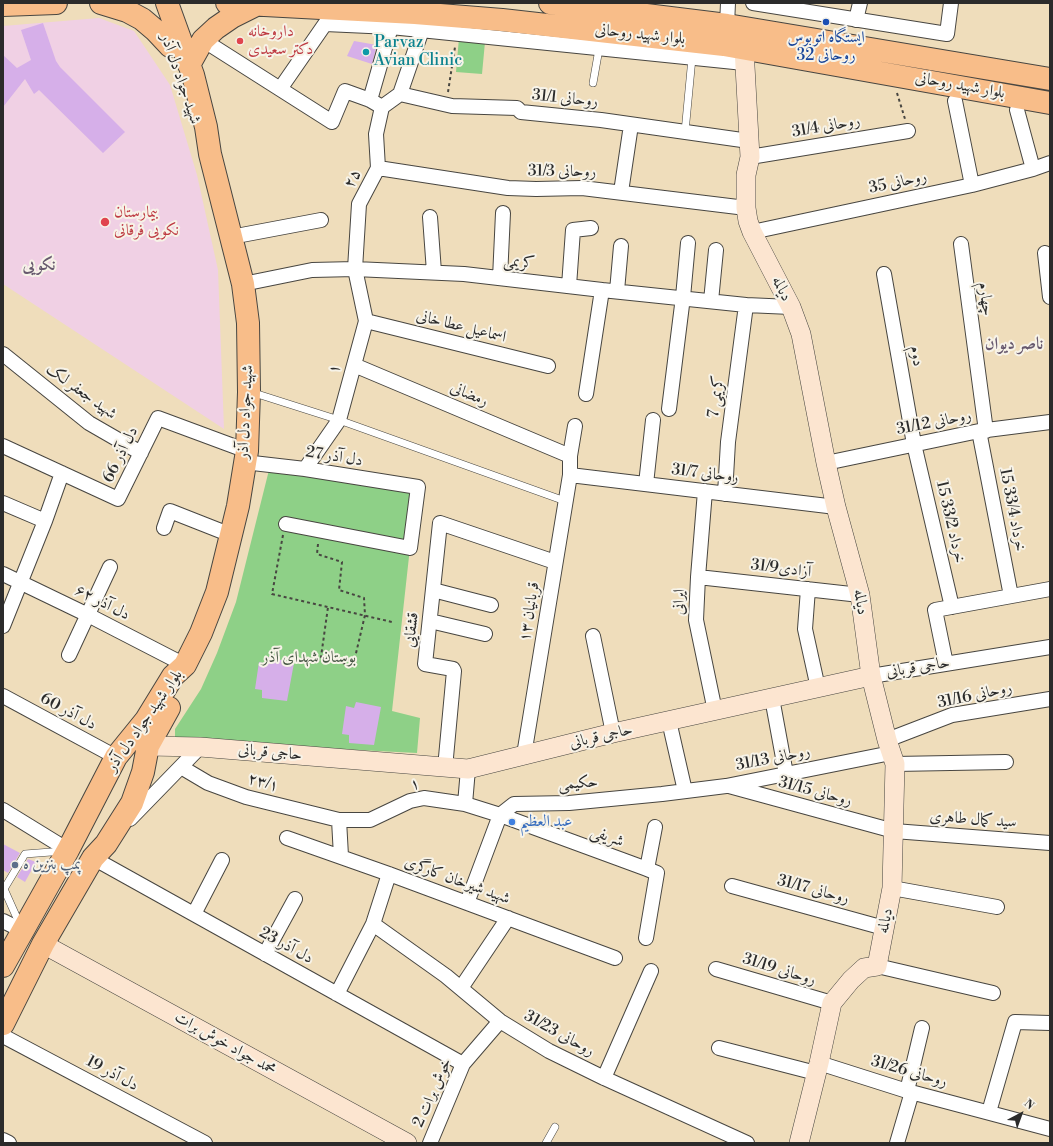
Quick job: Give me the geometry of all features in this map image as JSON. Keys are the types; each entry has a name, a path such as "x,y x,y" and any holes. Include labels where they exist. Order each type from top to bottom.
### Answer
{"main road":[{"path":"3,5 56,3"},
{"path":"101,3 127,11 142,19 170,46"},
{"name":"شهید جواد دل آذر","path":"152,3 170,46 198,130 210,154"},
{"name":"شهید جواد دل آذر","path":"167,3 189,65 206,127 210,154 243,284 248,323 249,392 246,457 238,506 217,592 201,633 185,665"},
{"name":"بلوار شهید روحانی","path":"227,3 415,12 502,20 744,55 892,74 1050,103"},
{"name":"بلوار شهید روحانی","path":"550,3 727,24 1050,79"},
{"path":"189,65 203,40 216,28 232,17 256,5"},
{"name":"دیالمه","path":"744,55 750,149 746,174 746,208 752,232 791,307 801,334 826,463 836,507 860,595 871,676 891,752 894,832 892,888 877,966"},
{"name":"بلوار شهید جواد دل آذر","path":"3,1024 43,944 99,851 132,803 144,772 148,746 183,681 185,665"},
{"name":"بلوار شهید جواد دل آذر","path":"3,966 68,850 116,757 146,720 173,676 185,665"},
{"name":"حاجی قربانی","path":"148,746 200,747 468,769 613,733 871,676"},
{"path":"68,850 94,818 127,766 148,746"},
{"path":"111,792 116,788 123,787 129,790 132,796 132,803"},
{"name":"محمد جواد خوش برات","path":"43,944 407,1143"},
{"path":"799,1143 818,1068 832,1003 851,980 864,968 877,966"}],"street":[{"path":"727,24 728,3"},
{"path":"753,3 820,8 856,20 947,34 951,3"},
{"path":"856,20 860,3"},
{"path":"280,89 325,24 391,27 692,58 744,55"},
{"name":"۲۵","path":"355,269 359,204 378,168 376,104 391,27"},
{"path":"203,40 332,122 345,91 376,104 400,94 422,30"},
{"name":"روحانی 31/1","path":"400,94 452,106 517,108 521,112 601,120 685,132 750,149"},
{"path":"955,101 972,185"},
{"path":"1017,110 1033,169"},
{"path":"621,192 631,125"},
{"name":"روحانی 31/4","path":"750,149 908,130"},
{"name":"روحانی 35","path":"752,232 972,185 1050,163"},
{"name":"روحانی 31/3","path":"378,168 508,188 582,188 746,208"},
{"path":"500,278 504,214"},
{"path":"430,217 434,272"},
{"path":"231,237 321,220"},
{"path":"568,286 573,230 591,228"},
{"path":"669,409 688,243"},
{"name":"چهارم","path":"961,244 982,431"},
{"path":"617,291 621,246"},
{"path":"711,301 716,250"},
{"path":"1045,253 1050,297"},
{"name":"کریمی","path":"243,284 312,270 355,269 434,272 683,297 746,305 791,307"},
{"name":"۱","path":"305,469 339,420 366,321 355,269"},
{"name":"دوم","path":"884,274 914,444"},
{"path":"586,394 602,290"},
{"name":"کریمی 7","path":"725,494 728,442 746,305"},
{"name":"اسماعیل عطا خانی","path":"366,321 548,366"},
{"name":"شهید جعفر لک","path":"3,354 89,422 141,452"},
{"name":"رمضانی","path":"354,365 570,456"},
{"name":"دل آذر 66","path":"3,446 118,499 158,418 246,457"},
{"path":"646,484 653,420"},
{"name":"روحانی 31/12","path":"826,463 982,431 1050,422"},
{"name":"۱۳ قربانیان","path":"524,755 570,475 570,456 575,426"},
{"name":"15 خرداد 33/4","path":"982,431 1011,596"},
{"name":"15 خرداد 33/2","path":"914,444 952,607"},
{"name":"دل آذر 27","path":"246,457 305,469 418,487 410,548 318,531"},
{"path":"3,626 45,521 62,473"},
{"name":"روحانی 31/7","path":"570,475 836,507"},
{"name":"ایرانی","path":"704,491 696,620 715,711"},
{"path":"3,503 45,521"},
{"path":"164,528 170,511 231,535"},
{"name":"قشقایی","path":"445,768 454,671 453,668 425,664 440,523 556,562"},
{"path":"286,524 318,531"},
{"path":"70,655 110,567"},
{"name":"دل آذر ۶۲","path":"3,574 88,615 185,665"},
{"name":"آزادی31/9","path":"698,576 860,595"},
{"path":"808,589 805,629 818,688"},
{"path":"946,664 935,610 1050,589"},
{"path":"433,590 491,605"},
{"path":"430,621 485,634"},
{"path":"593,636 613,733"},
{"name":"حاجی قربانی","path":"871,676 1050,647"},
{"name":"دل آذر 60","path":"3,696 116,757"},
{"path":"772,698 786,774"},
{"name":"روحانی 31/16","path":"891,752 952,715 1050,698"},
{"path":"669,721 685,791"},
{"path":"99,851 200,747"},
{"path":"891,752 1006,762"},
{"name":"روحانی 31/13","path":"662,794 726,786 891,752"},
{"name":"۲۳/۱","path":"181,767 208,783 246,797 339,820"},
{"path":"465,804 468,769"},
{"name":"روحانی 31/15","path":"726,786 894,832"},
{"name":"حکیمی","path":"500,816 514,804 569,802 662,794"},
{"name":"۱","path":"339,820 370,820 410,801 424,798 465,804 500,816"},
{"path":"3,810 68,850"},
{"path":"467,902 500,816"},
{"name":"شریفی","path":"500,816 652,871"},
{"path":"339,820 341,856"},
{"path":"646,938 656,827"},
{"name":"سید کمال طاهری","path":"894,832 1050,843"},
{"name":"شهید شیرخان کارگری","path":"287,838 467,902 614,958"},
{"name":"دل آذر 23","path":"99,851 194,914 463,1064"},
{"path":"194,914 222,860"},
{"path":"337,994 372,924 389,874"},
{"name":"روحانی 31/17","path":"732,886 884,928"},
{"path":"892,888 997,908"},
{"path":"265,954 295,899"},
{"path":"461,988 508,918"},
{"path":"3,921 23,932"},
{"name":"روحانی 31/23","path":"372,924 446,976 500,1021 549,1051 604,1078 747,1143"},
{"path":"877,966 993,993"},
{"name":"روحانی 31/19","path":"716,969 832,1003"},
{"path":"604,1078 651,971"},
{"name":"خوش برات 2","path":"430,1143 463,1064 500,1021"},
{"path":"989,1112 1015,1022 1050,1024"},
{"path":"897,1143 910,1091 922,1028"},
{"name":"دل آذر 19","path":"3,1036 205,1143"},
{"name":"روحانی 31/26","path":"719,1048 818,1068 1050,1129"},
{"path":"3,1140 9,1143"}],"lane":[{"path":"593,83 599,48"},
{"path":"685,132 692,58"},
{"path":"249,392 339,420 565,501"},
{"path":"23,932 4,889 25,854 68,850"},
{"path":"546,1143 554,1127"}],"path":[{"path":"446,104 457,34"},
{"path":"892,74 908,130"},
{"path":"286,524 272,594 392,622"},
{"path":"318,531 318,554 342,562 339,590 364,598 364,615 353,666 321,656 328,607"}],"shaded area":[{"name":"بیمارستان نکویی فرقانی","path":"99,18 134,31 170,85 197,175 218,270 224,429 3,284 3,26"}],"green space":[{"path":"459,38 485,42 482,74 456,72"},
{"name":"بوستان شهدای آذر","path":"271,462 416,493 392,711 420,718 417,753 179,741 175,737 175,729 201,689 217,653 236,602"}],"building":[{"path":"43,23 56,61 60,67 125,132 103,153 39,90 34,94 25,79 3,107 3,55 17,68 31,60 21,30"},
{"name":"Parvaz Avian Clinic","path":"354,41 377,45 372,64 347,56"},
{"path":"268,657 294,663 287,701 262,698 262,690 255,689 259,662 266,664"},
{"path":"356,702 381,707 374,745 349,743 349,735 342,734 346,706 354,708"},
{"path":"3,844 20,853 8,873 3,870"},
{"path":"28,859 36,862 25,882 17,877"}],"place":[{"name":"ایستگاه اتوبوس روحانی 32","path":"826,22"},
{"name":"داروخانه دکتر سعیدی","path":"240,41"},
{"name":"Parvaz Avian Clinic","path":"366,52"},
{"name":"بیمارستان نکویی فرقانی","path":"105,222"},
{"name":"عبد العظيم","path":"512,822"},
{"name":"پمپ بنزین ه","path":"15,865"}],"district":[{"name":"نکویی","path":"39,266"},
{"name":"ناصر دیوان","path":"1014,345"}]}
